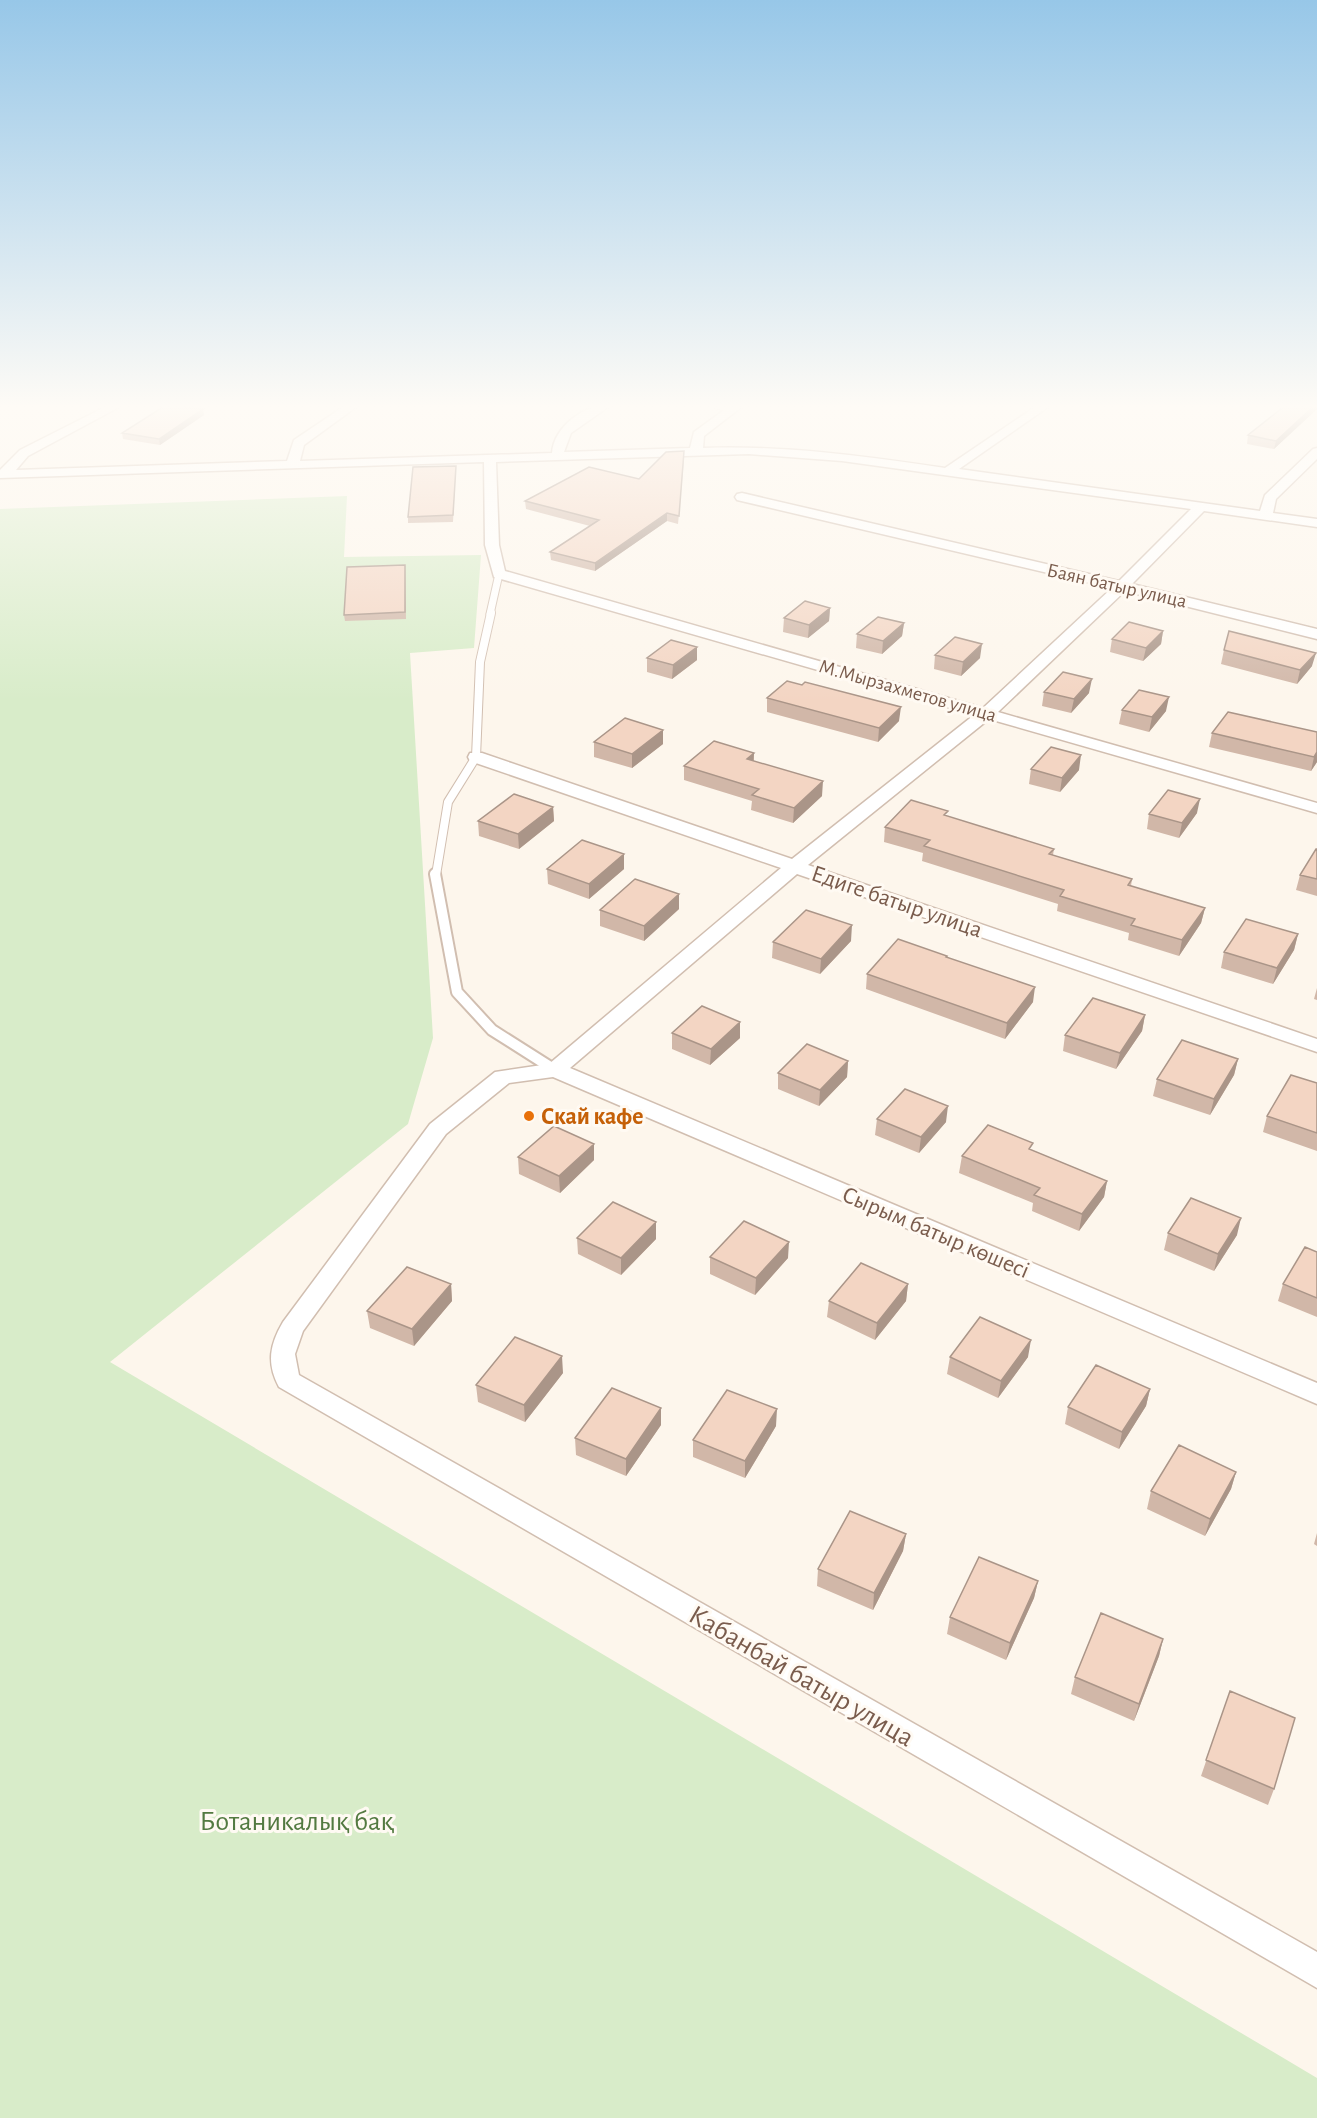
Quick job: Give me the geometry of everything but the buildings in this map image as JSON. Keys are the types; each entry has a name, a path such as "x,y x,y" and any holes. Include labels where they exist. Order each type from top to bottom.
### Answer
{"street":[{"path":"491,504 492,545 499,574"},
{"name":"Баян батыр улица","path":"771,504 1317,634"},
{"path":"1178,504 1317,523"},
{"path":"1265,516 1268,504"},
{"path":"555,1070 795,866 988,712 1122,586 1201,507"},
{"name":"М.Мырзахметов улица","path":"499,574 988,712 1317,808"},
{"name":"Едиге батыр улица","path":"476,757 1317,1046"},
{"name":"Кабанбай батыр улица","path":"555,1070 503,1077 438,1129 292,1328 282,1354 288,1380 1317,1971"},
{"name":"Сырым батыр көшесі","path":"555,1070 1317,1394"}],"lane":[{"path":"499,574 480,662 476,757 448,802 435,872 457,992 492,1030 555,1070"}],"green space":[{"name":"Ботаникалық бақ","path":"138,504 347,504 344,557 481,555 474,648 410,653 433,1038 408,1124 110,1362 1317,2078 1317,2118 0,2118 0,509"}],"place":[{"name":"Скай кафе","path":"529,1116"}]}
